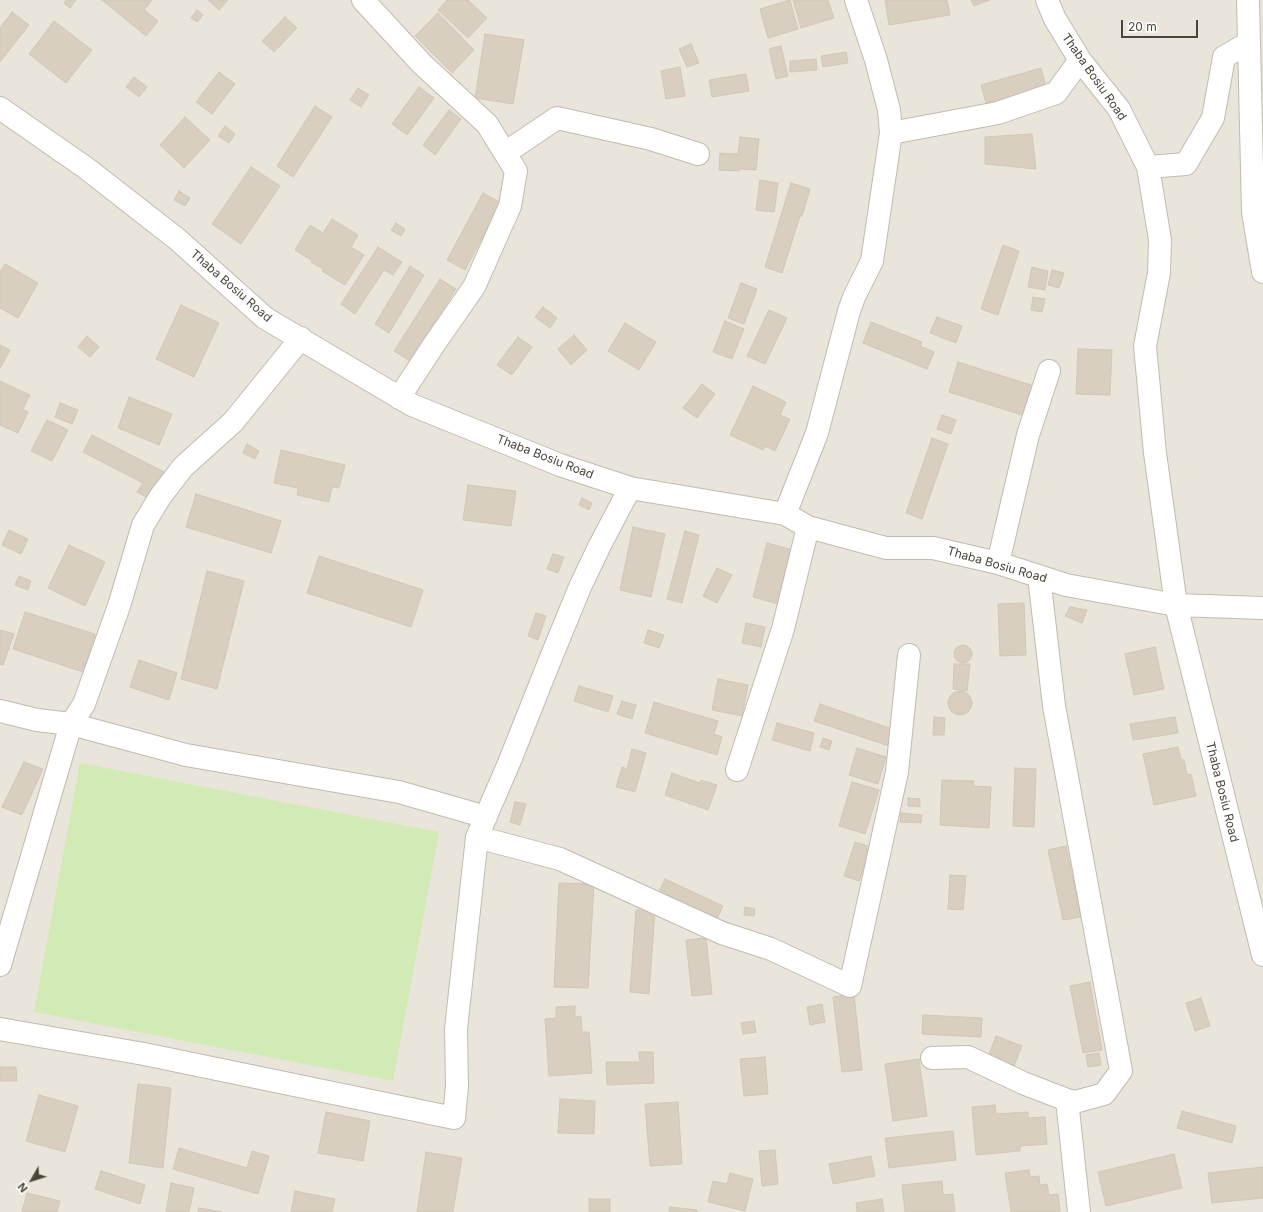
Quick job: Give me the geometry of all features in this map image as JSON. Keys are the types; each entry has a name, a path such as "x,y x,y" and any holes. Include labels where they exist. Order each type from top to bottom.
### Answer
{"street":[{"path":"784,514 817,433 849,310 872,261 891,133 889,110 876,60 856,0"},
{"name":"Thaba Bosiu Road","path":"1047,0 1055,19 1080,60 1119,109 1148,167 1160,240 1159,273 1145,346 1155,453 1176,605 1263,955"},
{"path":"1248,0 1253,212 1263,272"},
{"path":"373,3 422,64 487,124 516,171 510,206 474,288 434,343 399,398"},
{"path":"1148,167 1186,164 1213,118 1224,57 1248,42"},
{"path":"891,133 998,113 1056,93 1080,60"},
{"name":"Thaba Bosiu Road","path":"0,108 86,168 177,239 266,318 412,405 560,465 630,488 784,514 808,527 886,548 933,548 998,563 1066,584 1176,605"},
{"path":"505,153 557,118 651,139 698,154"},
{"path":"0,965 4,937 71,724 84,704 91,686 119,606 143,526 160,497 183,467 233,422 301,338"},
{"path":"998,563 1028,435 1049,371"},
{"path":"0,1029 144,1054 454,1118 457,1086 456,1029 477,838 580,587 630,488"},
{"path":"737,770 783,629 808,527"},
{"path":"932,1058 968,1057 1022,1083 1075,1102 1104,1094 1121,1071 1054,706 1039,576"},
{"path":"1176,605 1263,608"},
{"path":"477,838 560,859 722,933 770,949 850,986 897,772 909,655"},
{"path":"0,711 37,720 71,724 186,755 399,792 486,817"},
{"path":"1067,1100 1079,1212"}],"shaded area":[{"path":"0,0 1263,0 1263,1212 0,1212"}],"green space":[{"path":"80,763 439,832 393,1081 34,1012"}],"building":[{"path":"66,0 76,0 70,8 64,3"},
{"path":"102,0 152,0 144,10 158,21 146,36"},
{"path":"208,0 228,0 219,10"},
{"path":"447,0 468,0 487,18 468,38 438,10"},
{"path":"790,0 798,29 768,38 760,9"},
{"path":"793,0 828,0 834,18 801,28"},
{"path":"885,0 947,0 950,15 889,25"},
{"path":"971,0 990,0 974,6"},
{"path":"197,10 203,15 197,22 191,18"},
{"path":"12,12 29,25 0,62 0,28"},
{"path":"438,13 474,50 452,73 415,36"},
{"path":"285,17 297,28 274,52 262,41"},
{"path":"54,21 92,50 66,83 29,54"},
{"path":"485,34 524,40 513,104 475,98"},
{"path":"691,44 699,63 687,67 679,49"},
{"path":"781,46 788,76 776,79 769,49"},
{"path":"846,52 848,63 823,67 821,56"},
{"path":"816,59 817,70 790,72 790,61"},
{"path":"680,67 685,96 666,99 661,71"},
{"path":"1041,68 1046,87 986,103 981,85"},
{"path":"219,72 235,84 212,114 196,102"},
{"path":"746,74 749,91 712,97 709,80"},
{"path":"134,77 147,87 139,97 126,87"},
{"path":"419,87 434,98 407,135 392,124"},
{"path":"358,88 369,95 361,107 350,100"},
{"path":"315,106 332,117 293,177 277,166"},
{"path":"449,110 461,119 435,155 423,145"},
{"path":"185,117 210,140 184,168 160,145"},
{"path":"225,126 235,134 229,143 218,136"},
{"path":"1032,134 1036,169 985,164 985,137"},
{"path":"740,137 759,139 756,170 719,170 720,153 738,154"},
{"path":"251,167 280,186 241,244 212,224"},
{"path":"760,180 778,183 774,212 756,210"},
{"path":"791,183 810,189 782,273 765,267"},
{"path":"179,191 190,198 185,206 174,200"},
{"path":"483,193 501,203 465,270 447,260"},
{"path":"332,219 358,235 351,247 364,255 345,285 322,271 323,269 311,262 313,261 295,250 310,225 323,233"},
{"path":"396,223 405,229 401,236 391,230"},
{"path":"1003,245 1019,251 998,315 981,309"},
{"path":"378,247 402,262 393,275 384,270 355,314 341,304"},
{"path":"5,264 38,283 18,318 0,308 0,272"},
{"path":"410,266 424,275 389,333 375,324"},
{"path":"1032,267 1048,271 1045,290 1028,287"},
{"path":"1052,270 1064,273 1059,288 1048,285"},
{"path":"440,279 456,289 410,361 394,351"},
{"path":"741,283 757,289 744,324 728,318"},
{"path":"1033,297 1045,299 1042,312 1031,310"},
{"path":"181,305 219,323 194,377 156,359"},
{"path":"543,307 557,318 550,328 535,317"},
{"path":"769,310 787,318 765,364 747,356"},
{"path":"937,317 962,326 956,343 930,333"},
{"path":"725,321 744,329 732,359 713,352"},
{"path":"871,322 922,342 920,346 934,352 927,369 863,343"},
{"path":"625,323 656,342 639,370 608,351"},
{"path":"574,335 587,350 571,365 558,349"},
{"path":"87,336 99,347 90,357 78,347"},
{"path":"518,337 532,347 512,375 497,365"},
{"path":"0,345 10,350 1,367 0,367"},
{"path":"1078,349 1112,350 1110,395 1076,394"},
{"path":"958,362 1034,386 1025,416 949,392"},
{"path":"0,381 30,395 23,409 28,412 18,433 0,425"},
{"path":"702,384 715,394 697,418 683,408"},
{"path":"753,386 786,402 780,415 790,419 775,451 765,446 763,450 730,435"},
{"path":"129,397 172,414 159,445 118,428"},
{"path":"60,403 78,410 72,424 55,417"},
{"path":"942,415 956,420 951,434 937,429"},
{"path":"47,420 68,430 52,461 31,451"},
{"path":"92,435 164,472 150,499 137,492 143,483 83,452"},
{"path":"932,438 948,444 922,519 906,513"},
{"path":"247,444 259,451 255,459 243,453"},
{"path":"281,450 345,465 339,488 332,487 329,502 297,495 298,488 274,483"},
{"path":"468,485 516,491 511,526 463,520"},
{"path":"196,494 281,521 271,553 186,527"},
{"path":"582,498 592,503 589,510 579,505"},
{"path":"633,527 665,534 651,597 620,590"},
{"path":"9,530 28,539 21,554 2,545"},
{"path":"685,531 699,535 682,603 667,599"},
{"path":"767,543 797,551 782,605 753,597"},
{"path":"69,545 105,562 85,606 48,588"},
{"path":"553,554 564,557 558,573 547,569"},
{"path":"319,556 423,590 411,627 307,593"},
{"path":"717,568 732,575 717,603 703,596"},
{"path":"207,571 244,581 217,689 181,679"},
{"path":"19,576 31,581 28,590 15,585"},
{"path":"1024,603 1026,655 1000,656 998,604"},
{"path":"1070,607 1087,610 1082,623 1065,616"},
{"path":"25,612 95,634 83,672 13,649"},
{"path":"536,613 546,616 538,640 528,636"},
{"path":"746,623 765,627 761,647 742,643"},
{"path":"0,630 14,634 3,665 0,664"},
{"path":"648,630 664,635 659,648 644,643"},
{"path":"963,645 969,648 972,654 969,660 963,663 957,660 954,654 957,648"},
{"path":"1155,647 1164,689 1134,695 1125,654"},
{"path":"139,660 177,673 169,700 130,687"},
{"path":"954,664 970,664 967,691 953,689"},
{"path":"718,679 748,685 742,716 712,710"},
{"path":"579,686 613,696 608,712 574,701"},
{"path":"960,691 965,692 971,698 971,708 965,714 960,715 955,714 949,708 948,703 949,698 955,692"},
{"path":"622,701 636,705 632,719 617,714"},
{"path":"654,702 718,721 714,734 722,737 717,755 645,733"},
{"path":"820,704 895,730 889,746 814,721"},
{"path":"934,717 945,718 944,735 933,735"},
{"path":"1175,717 1178,733 1133,740 1130,724"},
{"path":"777,723 814,733 810,751 772,740"},
{"path":"823,738 832,741 829,750 820,747"},
{"path":"1178,747 1181,760 1184,760 1187,775 1191,774 1196,796 1154,805 1143,754"},
{"path":"857,748 886,757 878,784 849,775"},
{"path":"632,749 646,753 635,792 616,787 622,767 627,769"},
{"path":"24,762 43,769 22,815 2,807"},
{"path":"1015,768 1036,769 1034,827 1013,826"},
{"path":"672,773 700,783 701,780 717,785 708,810 665,795"},
{"path":"942,780 974,781 973,786 991,787 989,828 940,825"},
{"path":"852,782 879,790 865,834 839,826"},
{"path":"908,798 920,799 920,807 908,806"},
{"path":"515,802 526,804 520,825 510,822"},
{"path":"901,813 922,815 921,823 900,822"},
{"path":"855,842 871,847 859,881 844,876"},
{"path":"1066,846 1081,917 1063,920 1048,850"},
{"path":"950,875 966,876 963,910 948,909"},
{"path":"665,879 723,906 715,923 657,896"},
{"path":"559,883 594,884 588,988 554,987"},
{"path":"745,907 755,909 754,916 744,915"},
{"path":"636,910 655,911 649,994 630,992"},
{"path":"706,938 712,994 692,996 686,940"},
{"path":"1090,982 1102,1050 1083,1053 1070,986"},
{"path":"854,994 862,1070 842,1072 833,997"},
{"path":"1201,998 1210,1026 1195,1031 1186,1003"},
{"path":"822,1004 825,1022 810,1025 807,1007"},
{"path":"575,1006 575,1017 581,1016 582,1032 589,1032 592,1073 549,1076 545,1019 556,1018 556,1007"},
{"path":"923,1015 982,1018 981,1037 922,1034"},
{"path":"754,1021 756,1032 743,1034 741,1023"},
{"path":"996,1036 1022,1046 1014,1066 988,1057"},
{"path":"639,1052 653,1052 654,1083 607,1085 606,1062 640,1062"},
{"path":"1099,1053 1101,1065 1088,1067 1086,1055"},
{"path":"765,1057 768,1094 744,1096 740,1059"},
{"path":"919,1059 927,1116 893,1121 885,1064"},
{"path":"0,1067 16,1067 17,1081 0,1081"},
{"path":"138,1084 171,1088 163,1168 129,1163"},
{"path":"39,1095 78,1106 65,1152 26,1141"},
{"path":"560,1099 595,1101 594,1134 558,1133"},
{"path":"678,1102 682,1164 650,1166 645,1104"},
{"path":"995,1105 996,1114 1028,1112 1028,1118 1045,1117 1047,1144 1020,1146 1020,1151 976,1155 972,1107"},
{"path":"1182,1111 1236,1126 1232,1143 1177,1128"},
{"path":"326,1112 370,1121 363,1161 318,1153"},
{"path":"953,1131 956,1160 889,1168 885,1138"},
{"path":"179,1148 247,1168 252,1151 269,1156 258,1194 173,1169"},
{"path":"775,1150 778,1184 762,1186 759,1151"},
{"path":"426,1152 462,1158 453,1212 417,1212"},
{"path":"1174,1154 1182,1188 1106,1206 1098,1172"},
{"path":"871,1156 875,1176 833,1184 829,1164"},
{"path":"1263,1167 1263,1198 1212,1203 1208,1173"},
{"path":"1029,1170 1030,1177 1039,1176 1040,1185 1047,1184 1049,1195 1058,1194 1060,1212 1011,1212 1005,1173"},
{"path":"101,1171 145,1185 140,1204 95,1189"},
{"path":"730,1173 753,1179 745,1211 708,1202 713,1181 727,1184"},
{"path":"942,1181 943,1195 953,1194 955,1212 905,1212 902,1185"},
{"path":"171,1183 194,1188 189,1212 166,1212"},
{"path":"295,1191 335,1199 332,1212 291,1212"},
{"path":"27,1193 60,1201 57,1212 22,1212"},
{"path":"589,1199 610,1199 610,1212 589,1212"},
{"path":"882,1199 884,1212 857,1212 856,1203"},
{"path":"670,1207 697,1210 697,1212 669,1212"},
{"path":"199,1208 222,1212 198,1212"}]}
